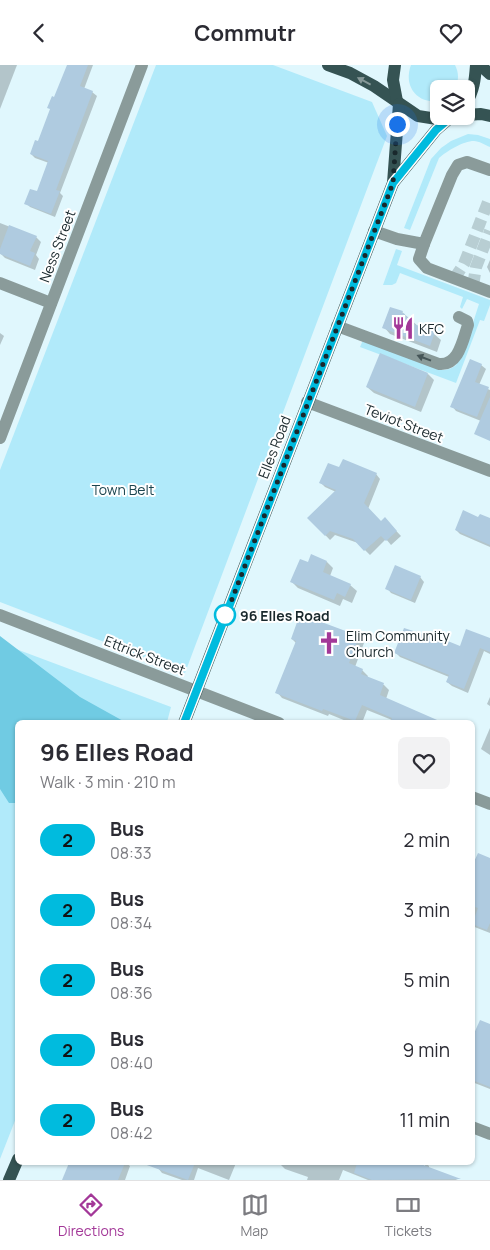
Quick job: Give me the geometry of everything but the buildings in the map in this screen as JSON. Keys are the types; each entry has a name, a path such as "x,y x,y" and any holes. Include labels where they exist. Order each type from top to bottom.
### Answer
{"main road":[{"path":"328,65 364,81 418,116 430,119"},
{"name":"Elles Road","path":"393,183 398,102 393,80 395,65"},
{"path":"475,82 476,65"},
{"path":"480,65 490,74"},
{"path":"475,114 490,116"},
{"name":"Elles Road","path":"185,720 393,183 441,125"},
{"path":"9,1180 15,1165"}],"street":[{"name":"Ness Street","path":"0,438 142,65"},
{"path":"490,170 467,162 458,165 452,175 419,259 427,268 490,292"},
{"path":"374,231 397,239 424,244"},
{"path":"0,283 52,303"},
{"path":"337,326 446,365 452,362 456,356 468,325 467,321 458,317"},
{"name":"Teviot Street","path":"307,402 490,471"},
{"name":"Ettrick Street","path":"0,615 271,720"},
{"path":"475,798 490,804"},
{"path":"475,1128 490,1134"}],"green space":[{"name":"Town Belt","path":"156,65 273,65 372,102 387,136 185,673 0,602 0,470"},
{"path":"411,65 455,65 458,77 458,80 430,80 430,101 424,100 414,92 409,80"},
{"path":"468,134 490,139 490,147 470,141 455,147 439,158 410,230 404,228 431,159 451,141"},
{"path":"396,249 402,251 397,265 490,300 484,321 480,320 456,383 360,347 363,340 441,370 449,369 456,365 466,345 479,304 467,299 462,309 460,307 463,297 400,273 396,283 383,285"},
{"path":"0,643 171,707 168,720 15,720 15,1121 0,1159"}],"shaded area":[{"path":"0,636 80,697 121,720 15,720 15,803 9,803 0,789"}],"tunnel":[{"path":"454,279 464,264 490,197"},
{"path":"473,286 476,267 490,231"}],"bus line":[{"name":"2","path":"185,720 393,183 442,125"}],"place":[{"name":"KFC","path":"403,328"},
{"name":"96 Elles Road","path":"225,615"},
{"name":"Elim Community Church","path":"329,643"}],"route":[{"path":"225,615 224,620 393,183 397,124"}]}
